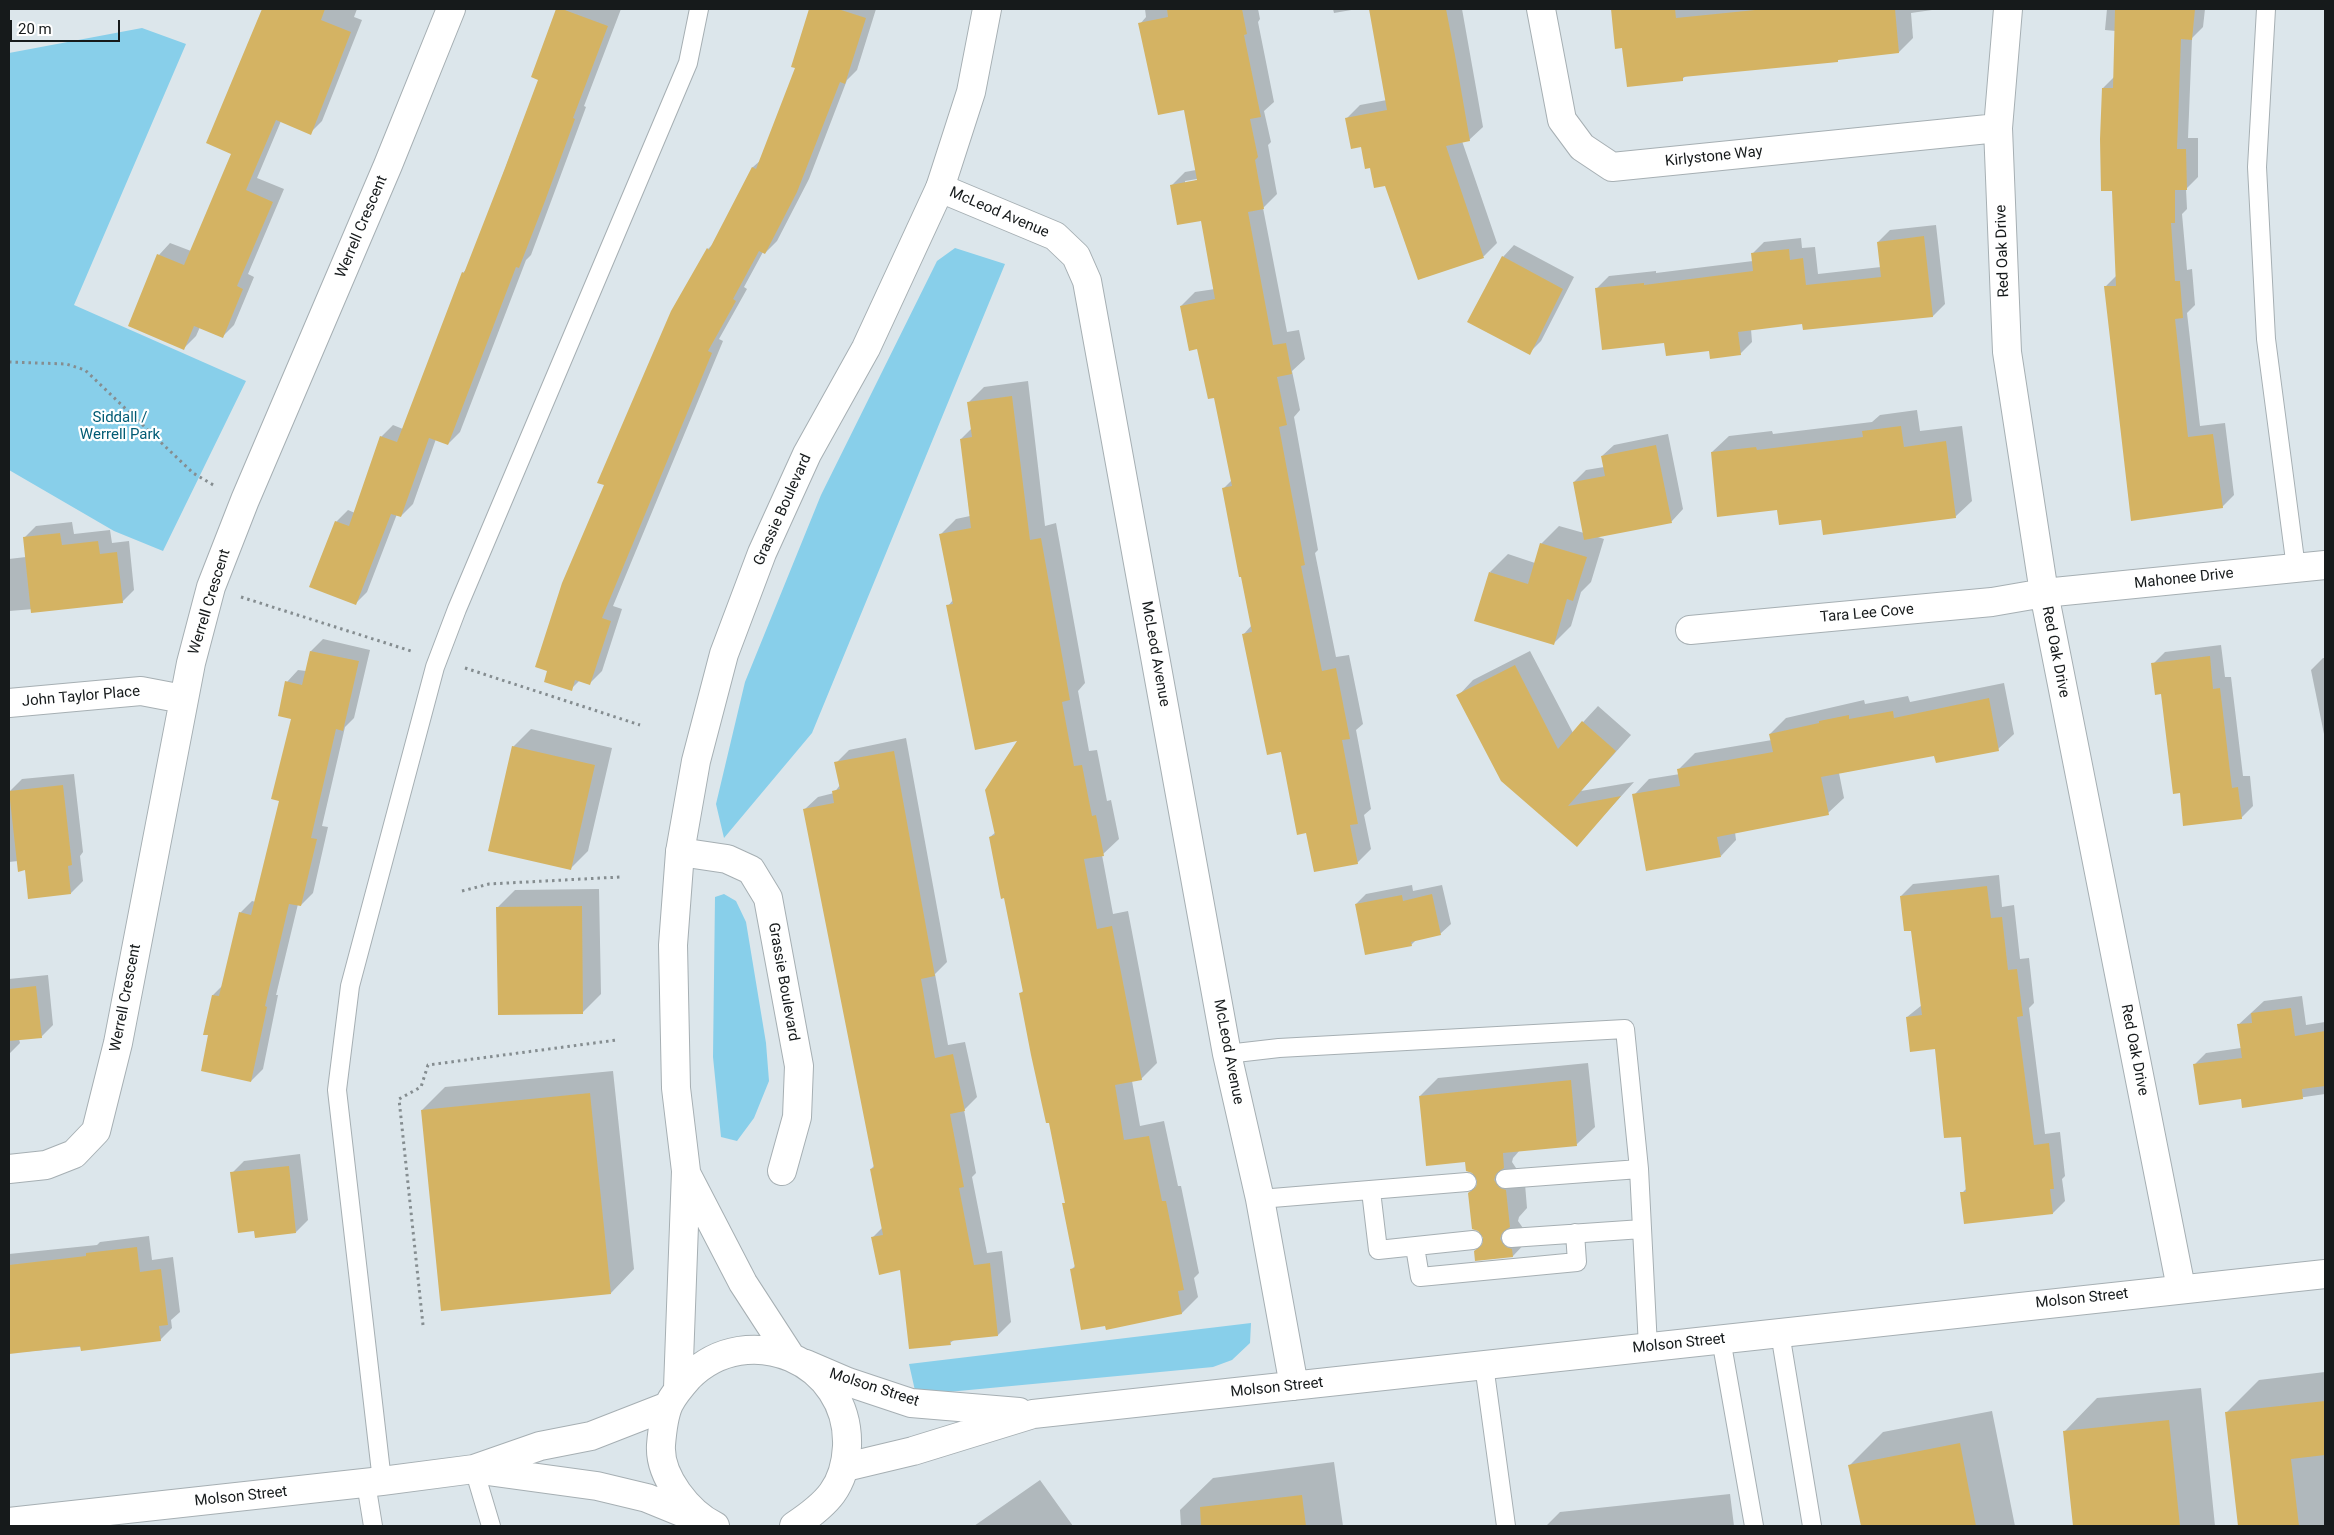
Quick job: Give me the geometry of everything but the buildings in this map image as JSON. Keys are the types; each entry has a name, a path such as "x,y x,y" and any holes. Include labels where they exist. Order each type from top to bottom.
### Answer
{"street":[{"name":"Werrell Crescent","path":"9,1169 46,1165 74,1154 96,1131 118,1043 183,699 198,632 211,587 245,500 388,165 451,9"},
{"name":"McLeod Avenue","path":"987,9 971,92 940,188 1055,236 1076,256 1087,281 1227,1054 1260,1199 1294,1386"},
{"name":"Kirlystone Way","path":"1541,9 1562,120 1582,147 1612,167 1998,128"},
{"name":"Red Oak Drive","path":"2008,9 1998,128 2007,352 2044,593 2181,1288"},
{"name":"Grassie Boulevard","path":"711,1524 684,1503 668,1477 661,1447 673,1397 686,1171 676,1088 673,1015 673,945 680,852 696,761 724,654 762,553 807,454 866,348 940,188"},
{"name":"Mahonee Drive","path":"2044,593 2325,565"},
{"name":"Tara Lee Cove","path":"1690,630 1992,602 2044,593"},
{"name":"John Taylor Place","path":"9,703 141,691 183,699"},
{"name":"Grassie Boulevard","path":"680,852 727,859 751,870 768,898 799,1066 797,1117 782,1171"},
{"name":"Grassie Boulevard","path":"686,1171 743,1283 798,1360"},
{"name":"Molson Street","path":"841,1477 913,1451 1033,1414 2181,1288 2325,1274"},
{"name":"Molson Street","path":"9,1522 60,1521 474,1469 540,1446 591,1436 673,1397 701,1366 729,1352 761,1349 798,1360 848,1382 911,1403 1033,1414"},
{"path":"798,1360 826,1382 840,1406 847,1432 841,1477 831,1526"},
{"name":"Molson Street","path":"474,1469 597,1486 647,1498 711,1524"},
{"path":"794,1526 818,1510 841,1477"}],"lane":[{"path":"373,1526 374,1482 337,1090 350,986 435,667 457,609 688,63 698,9"},
{"path":"2266,9 2257,167 2258,196 2266,339 2296,568"},
{"path":"1227,1054 1279,1048 1625,1029 1639,1169 1648,1347"},
{"path":"1505,1180 1639,1169"},
{"path":"1260,1199 1467,1182"},
{"path":"1371,1191 1378,1250 1473,1240"},
{"path":"1511,1238 1642,1229"},
{"path":"1416,1247 1420,1277 1577,1262 1575,1233"},
{"path":"1780,1333 1812,1526"},
{"path":"1722,1339 1754,1526"},
{"path":"1484,1365 1506,1526"},
{"path":"474,1469 491,1526"}],"path":[{"path":"9,362 66,364 85,370 193,473 245,500"},
{"path":"462,891 488,884 620,877"},
{"path":"423,1325 399,1098 421,1087 428,1065 617,1040"}],"green space":[{"name":"Siddall / Werrell Park","path":"142,28 186,44 74,305 246,381 163,551 114,531 9,470 9,53"},
{"path":"955,248 1005,264 812,733 724,838 716,804 745,682 821,495 937,261"},
{"path":"724,894 736,901 746,922 766,1043 769,1081 754,1118 737,1141 721,1137 713,1057 715,897"},
{"path":"1251,1323 1250,1343 1232,1360 1213,1367 916,1395 909,1364"}]}
